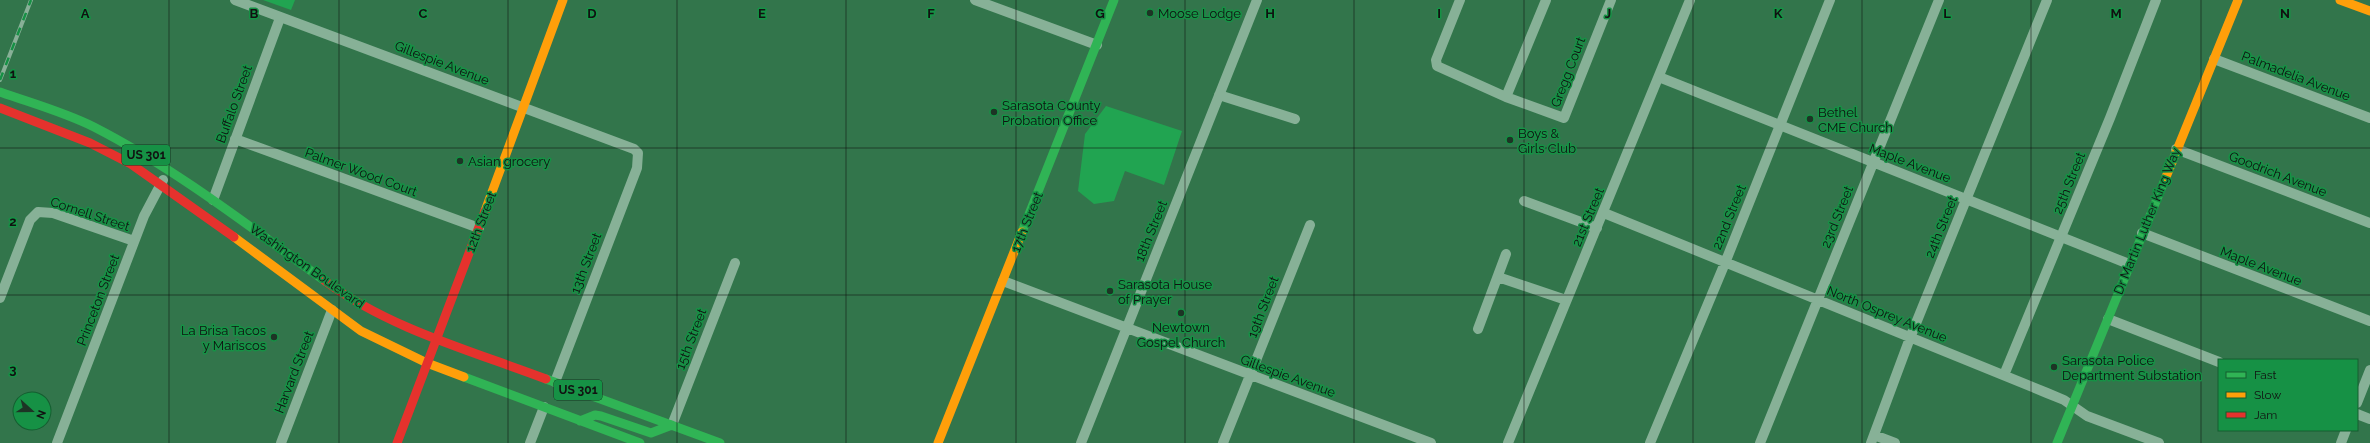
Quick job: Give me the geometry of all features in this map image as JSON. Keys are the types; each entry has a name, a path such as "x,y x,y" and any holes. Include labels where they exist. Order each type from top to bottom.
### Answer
{"main road":[{"name":"12th Street","path":"396,443 479,228 522,107 563,0"},
{"name":"17th Street","path":"938,443 1114,0"},
{"name":"Dr Martin Luther King Way","path":"2057,443 2238,0"},
{"path":"2340,0 2370,11"},
{"name":"Washington Boulevard","path":"0,92 92,126 136,149 213,200 338,291 370,310 436,338 720,443"},
{"name":"Washington Boulevard","path":"0,108 90,143 131,164 161,183 332,310 378,340 427,363 640,443"},
{"path":"580,420 595,415 601,416 650,433 672,425"}],"street":[{"name":"Gillespie Avenue","path":"235,0 634,149 638,153"},
{"path":"975,0 1097,45"},
{"name":"18th Street","path":"1081,443 1257,0"},
{"path":"1460,0 1436,60 1437,66 1506,97 1546,0"},
{"name":"Gregg Court","path":"1506,97 1564,118 1611,0"},
{"name":"21st Street","path":"1508,443 1566,300 1604,213 1690,0"},
{"name":"22nd Street","path":"1650,443 1725,262 1830,0"},
{"name":"23rd Street","path":"1760,443 1939,0"},
{"name":"24th Street","path":"1872,439 1910,338 2047,0"},
{"name":"25th Street","path":"2004,375 2156,0"},
{"name":"Buffalo Street","path":"213,200 280,18"},
{"name":"Palmadelia Avenue","path":"2214,59 2370,118"},
{"name":"Maple Avenue","path":"1658,77 2129,264"},
{"path":"1219,95 1295,119"},
{"name":"Palmer Wood Court","path":"235,140 479,228"},
{"name":"Goodrich Avenue","path":"2176,149 2370,224"},
{"name":"13th Street","path":"555,382 637,168 638,153"},
{"name":"Princeton Street","path":"57,443 146,210 169,170"},
{"path":"1524,201 1597,228"},
{"name":"Cornell Street","path":"0,298 28,223 38,212 53,213 134,241"},
{"name":"North Osprey Avenue","path":"1604,213 2056,396 2087,416 2158,443"},
{"name":"19th Street","path":"1224,443 1310,225"},
{"name":"Maple Avenue","path":"2142,233 2370,321"},
{"path":"1478,329 1506,254"},
{"name":"15th Street","path":"672,425 735,263"},
{"path":"1498,277 1566,300"},
{"name":"Gillespie Avenue","path":"1003,281 1126,330 1252,375 1431,443"},
{"name":"Harvard Street","path":"281,443 332,310"},
{"path":"2108,319 2218,362"},
{"path":"2358,400 2370,370"},
{"path":"530,443 544,407"},
{"path":"2358,414 2370,420"},
{"path":"2341,443 2346,431"},
{"path":"1872,439 1895,443"}],"green space":[{"path":"263,0 295,0 291,10"},
{"path":"1106,106 1182,131 1164,185 1125,171 1114,201 1094,204 1078,191 1085,134"}],"railway":[{"path":"0,80 31,0"}],"traffic: fast":[{"path":"1022,232 1114,0"},
{"path":"0,92 71,117 124,143 183,180 325,281"},
{"path":"2057,443 2166,177"},
{"path":"464,377 640,443"},
{"path":"546,379 720,443"},
{"path":"580,421 595,415 601,416 651,433 672,425"}],"traffic: slow":[{"path":"485,211 563,0"},
{"path":"2166,177 2238,0"},
{"path":"2340,0 2370,11"},
{"path":"938,443 1022,232"},
{"path":"234,237 361,331 427,363 464,377"}],"traffic: jam":[{"path":"0,108 90,143 131,164 234,237"},
{"path":"397,443 485,211"},
{"path":"325,281 350,298 404,326 432,338 546,379"}],"place":[{"name":"Moose Lodge","path":"1150,13"},
{"name":"Sarasota County Probation Office","path":"994,112"},
{"name":"Bethel CME Church","path":"1810,119"},
{"name":"Boys & Girls Club","path":"1510,140"},
{"name":"Asian grocery","path":"460,161"},
{"name":"Sarasota House of Prayer","path":"1110,291"},
{"name":"Newtown Gospel Church","path":"1181,313"},
{"name":"La Brisa Tacos y Mariscos","path":"274,337"},
{"name":"Sarasota Police Department Substation","path":"2054,367"}]}
